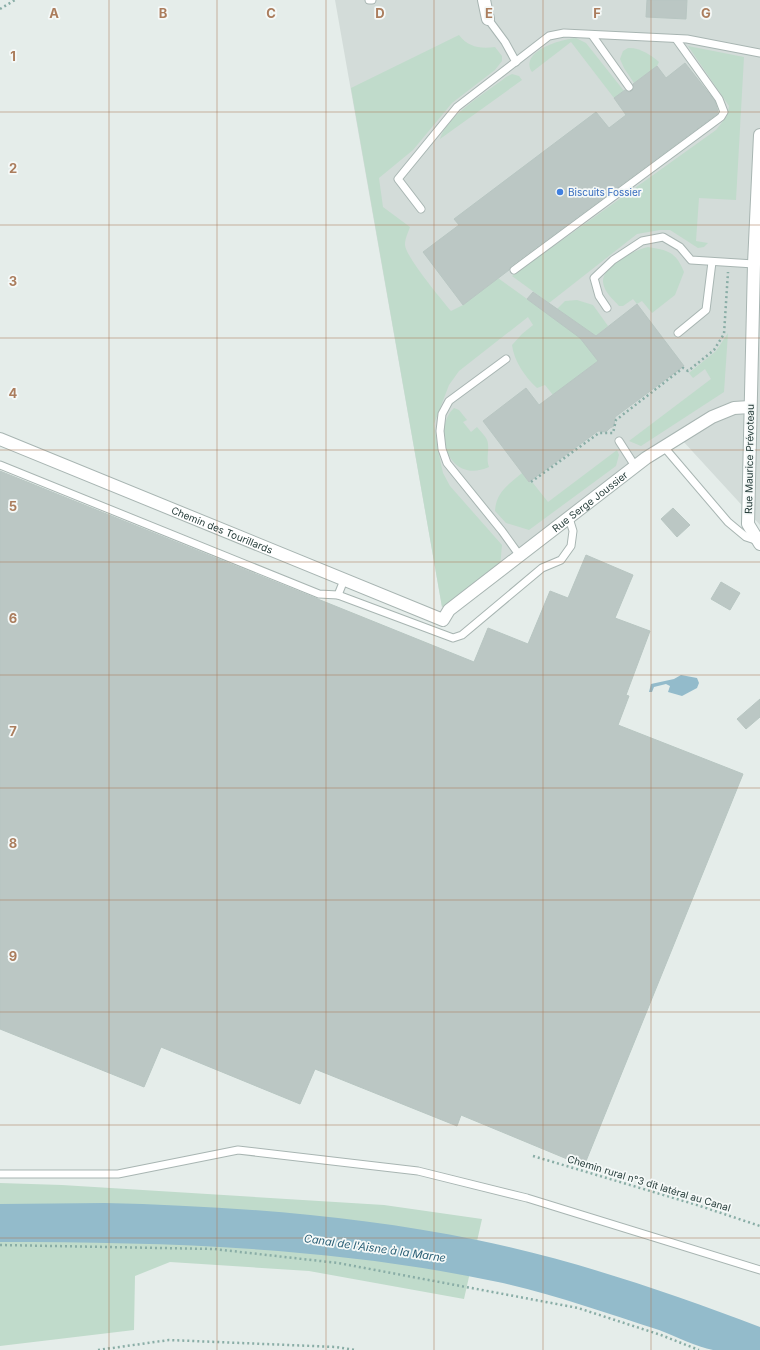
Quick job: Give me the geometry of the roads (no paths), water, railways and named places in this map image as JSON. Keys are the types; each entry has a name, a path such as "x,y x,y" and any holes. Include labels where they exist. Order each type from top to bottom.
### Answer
{"street":[{"path":"484,0 488,20"},
{"name":"Rue Maurice Prévoteau","path":"759,543 748,524 750,408 755,394 754,264 760,134"},
{"name":"Rue Serge Joussier","path":"443,620 449,610 635,466 712,417 734,408 750,408"},
{"name":"Chemin des Tourillards","path":"0,439 443,620"}],"lane":[{"path":"488,20 505,42 516,62"},
{"path":"421,209 398,179 457,107 549,36 564,33 694,40 760,53"},
{"path":"592,35 629,87"},
{"path":"514,270 721,117 724,112 720,99 676,39"},
{"path":"607,308 599,296 594,278 613,260 642,241 663,237 680,247 691,260 729,264 754,264"},
{"path":"678,333 706,310 712,262"},
{"path":"506,359 449,401 442,414 440,431 442,449 447,463 502,531 520,556"},
{"path":"619,441 635,466"},
{"path":"664,447 728,522 746,537 759,543"},
{"path":"0,465 319,594 338,595 453,638 462,635 542,568 561,560 571,546 573,531 569,518"},
{"path":"338,595 344,580"},
{"path":"0,1174 118,1174 238,1150 418,1171 527,1198 760,1270"}],"water":[{"path":"681,675 697,678 699,683 697,688 682,696 668,692 670,686 666,684 654,687 652,692 649,692 651,684 674,679"},
{"name":"Canal de l'Aisne à la Marne","path":"105,1203 245,1209 338,1218 431,1231 513,1248 585,1267 656,1289 760,1327 760,1350 707,1349 659,1330 559,1298 519,1287 436,1270 374,1261 312,1254 188,1245 0,1242 0,1204"}],"place":[{"name":"Biscuits Fossier","path":"560,192"}]}
